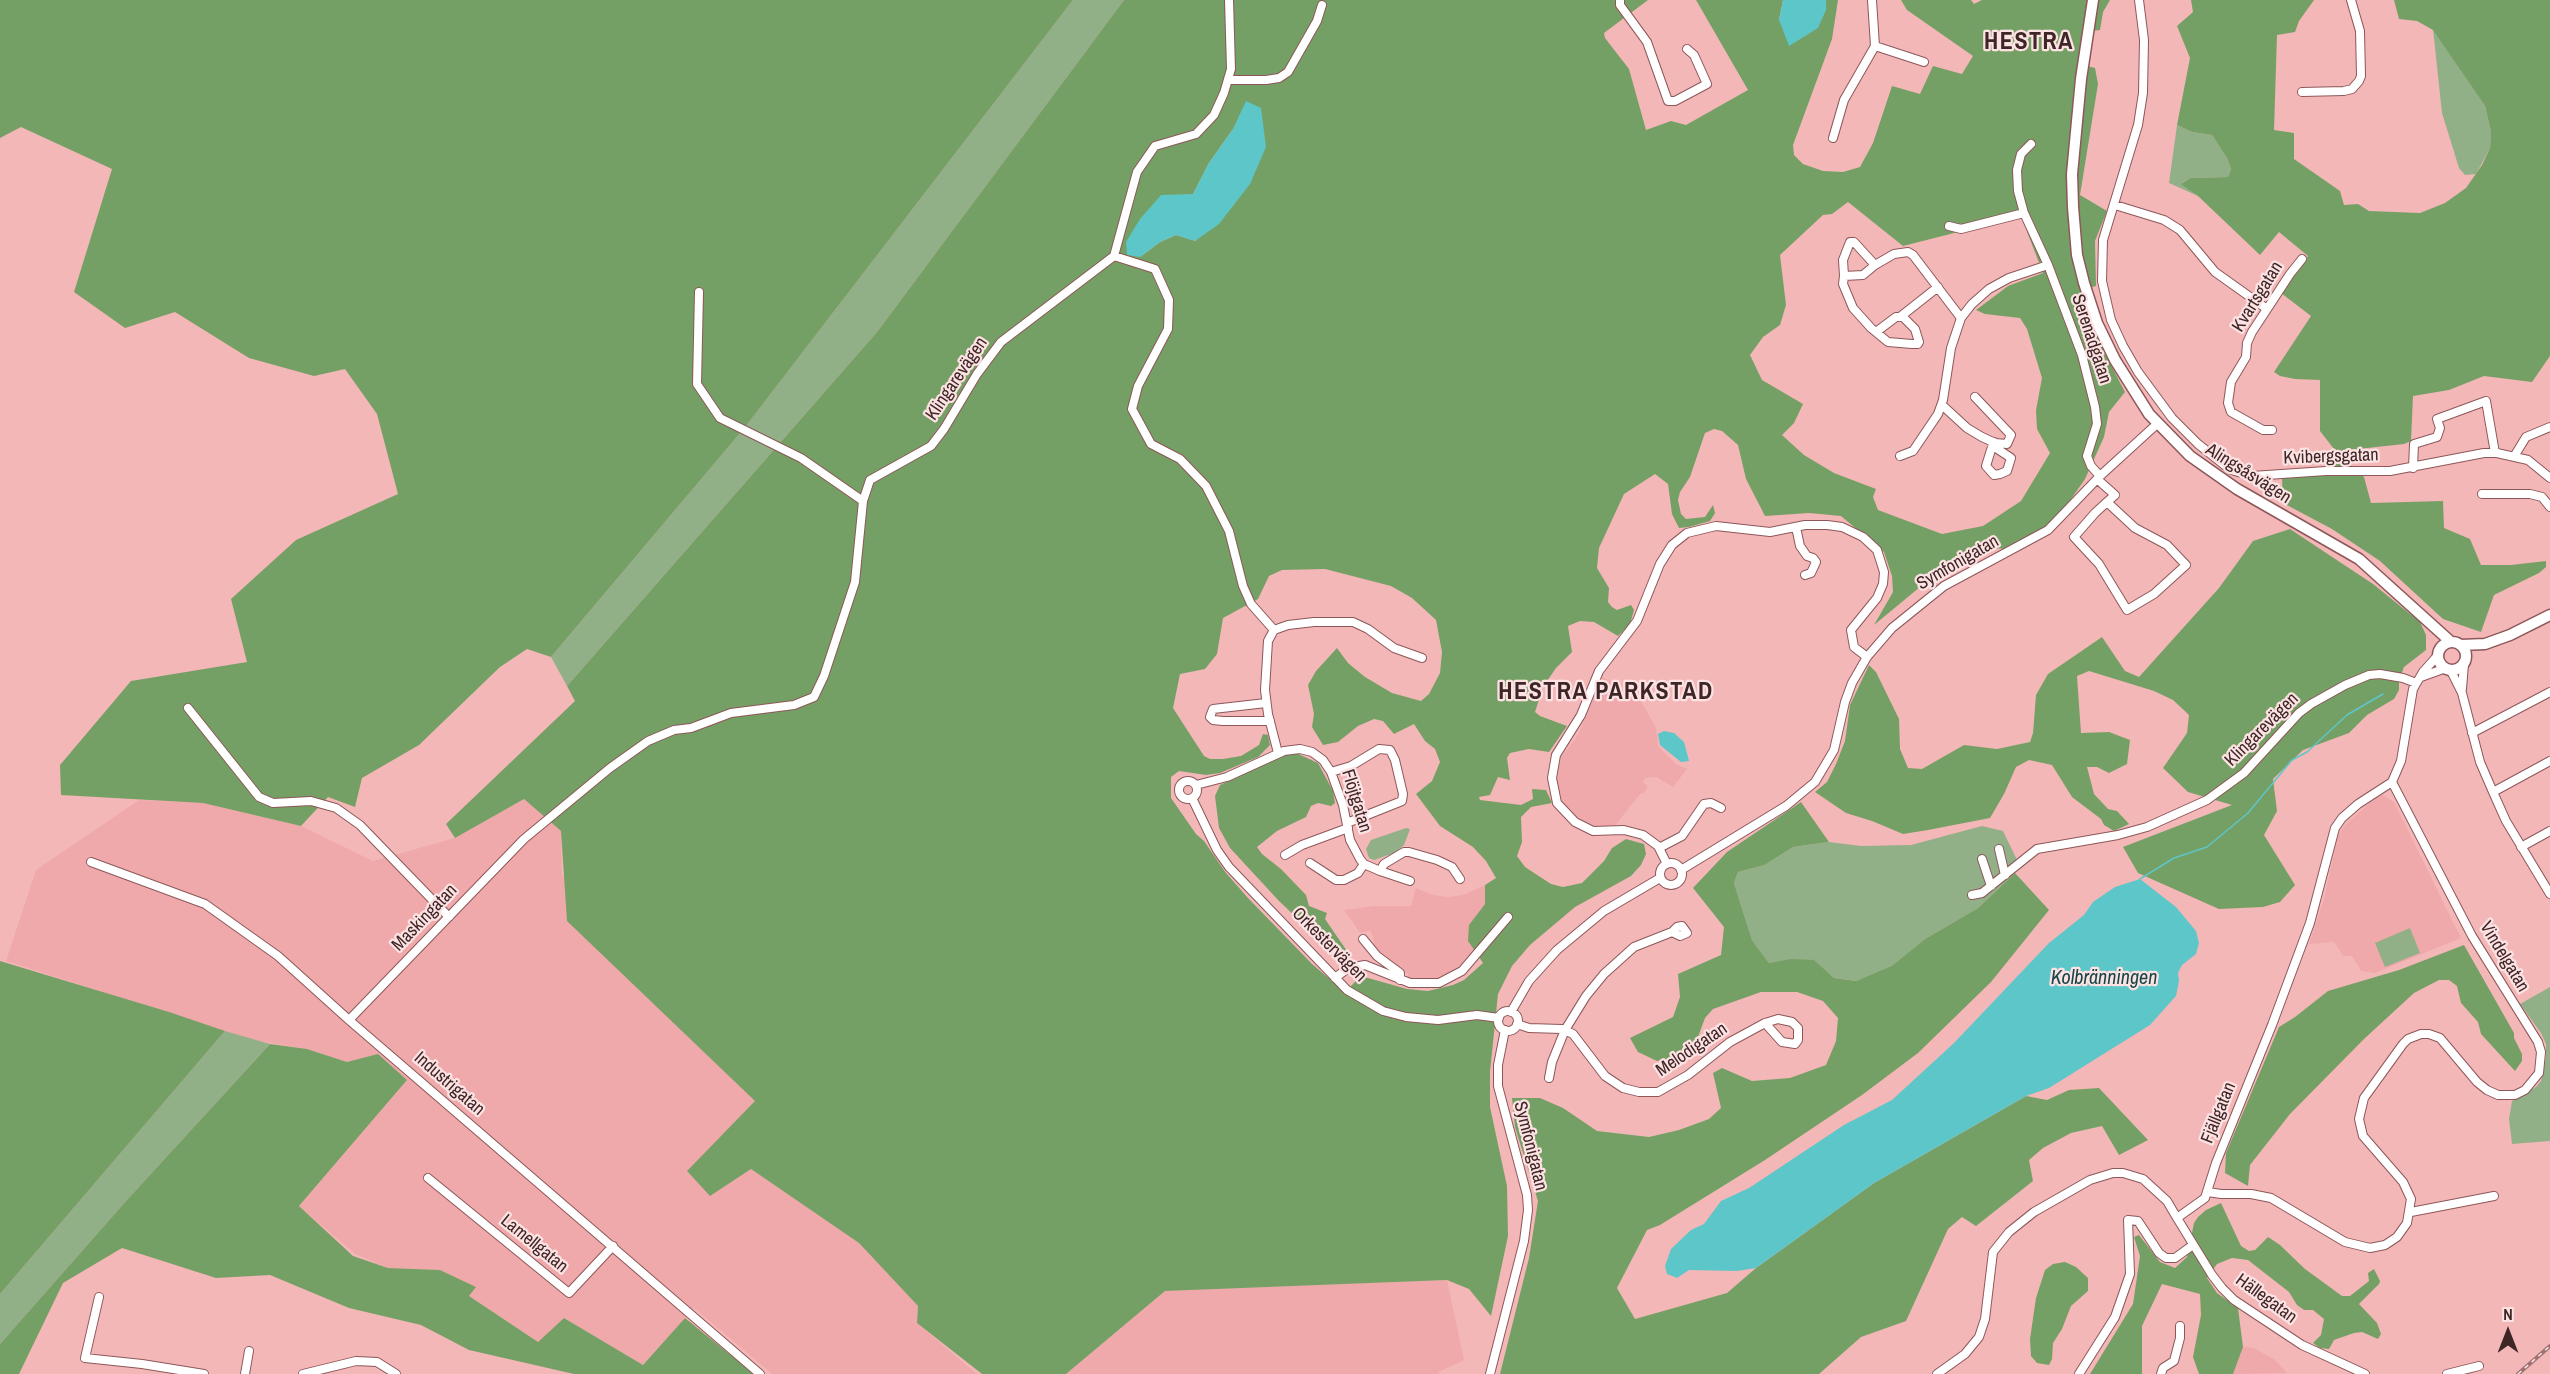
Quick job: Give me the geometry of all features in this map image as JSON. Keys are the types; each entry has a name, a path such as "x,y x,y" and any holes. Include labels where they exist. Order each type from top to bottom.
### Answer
{"main road":[{"name":"Alingsåsvägen","path":"2093,0 2081,79 2072,174 2077,255 2097,323 2115,360 2157,424 2190,456 2217,477 2359,559 2456,644 2485,644 2510,635 2550,615"},
{"name":"Alingsåsvägen","path":"2424,616 2449,634 2461,638 2481,640 2510,635"},
{"name":"Alingsåsvägen","path":"2424,616 2439,652"},
{"name":"Alingsåsvägen","path":"2465,661 2510,635"},
{"path":"2456,644 2465,651 2465,661 2458,669 2448,669 2440,662 2439,652 2444,645 2456,644"}],"street":[{"path":"1229,0 1231,69 1214,115 1196,134 1155,146 1137,172 1114,256 1155,269 1169,300 1168,329 1138,386 1132,409 1151,444 1180,459 1206,486 1229,531 1243,586 1251,604 1274,630"},
{"path":"1833,138 1844,99 1875,46 1872,0"},
{"name":"Kvibergsgatan","path":"2139,0 2144,40 2143,93 2138,125 2103,240 2101,269 2104,295 2111,320 2138,372 2157,400 2198,444 2231,470 2252,476 2326,471 2390,471 2484,453 2495,453 2515,456 2536,464 2550,478"},
{"path":"2302,92 2344,91 2352,89 2359,81 2361,46 2357,18 2351,0"},
{"path":"1620,3 1647,42 1668,101 1675,101 1707,84 1694,55 1687,50"},
{"path":"1228,80 1266,80 1279,78 1288,72 1317,21 1322,5"},
{"path":"1875,46 1924,62"},
{"name":"Serenadgatan","path":"2031,144 2021,154 2017,170 2018,190 2082,355 2097,424 2087,456 2099,477"},
{"path":"2115,206 2164,220 2180,230 2224,280 2267,309"},
{"path":"1949,226 1960,229 2025,213"},
{"path":"1875,265 1854,242 1850,242 1843,260 1843,284 1853,308 1888,342 1918,344 1918,335 1910,322 1900,317"},
{"path":"1844,276 1863,275 1885,258 1908,252 1913,255 1961,318"},
{"name":"Klingarevägen","path":"863,501 870,480 931,446 944,429 977,374 1001,342 1114,256"},
{"name":"Kvartsgatan","path":"2272,430 2262,430 2231,412 2228,403 2231,382 2246,357 2247,343 2267,309 2302,259"},
{"path":"1900,456 1912,451 1942,405 1951,348 1961,318 1972,304 1989,289 2009,278 2048,265"},
{"path":"1876,332 1891,320 1900,317 1938,287"},
{"path":"699,292 697,384 720,418 801,458 863,501"},
{"path":"1942,405 1967,428 1994,444 2007,444 2011,435 1975,397"},
{"path":"2413,468 2414,444 2437,437 2440,428 2437,418 2486,401 2495,453"},
{"name":"Symfonigatan","path":"1681,870 1785,806 1815,782 1834,750 1848,692 1867,657 1892,628 1933,594 1974,569 2040,536 2060,519 2099,477 2157,424"},
{"path":"2515,456 2526,437 2550,427"},
{"path":"2099,477 2115,495 2107,502 2095,513 2074,537 2099,564 2127,610 2154,594 2186,565 2167,545 2135,528 2107,502"},
{"path":"2482,494 2530,494 2542,497 2550,507"},
{"name":"Maskingatan","path":"348,1020 525,839 610,768 648,741 674,730 691,728 731,713 794,705 813,697 824,676 855,582 863,501"},
{"path":"1667,864 1659,848 1649,838 1624,830 1593,831 1568,816 1557,803 1552,778 1556,755 1577,723 1599,671 1637,621 1660,564 1672,545 1687,533 1716,526 1764,532 1817,524 1842,527 1863,537 1877,550 1883,566 1883,584 1877,598 1853,626 1851,634 1854,647 1867,657"},
{"path":"1796,527 1800,546 1807,556 1816,562 1811,573 1805,575"},
{"path":"1278,753 1266,704 1268,641 1274,630 1288,625 1314,622 1353,622 1368,629 1394,648 1422,658"},
{"path":"2392,782 2401,761 2411,698 2423,672 2439,652"},
{"path":"2462,693 2465,661"},
{"path":"2419,680 2448,669 2462,693 2480,762 2493,792 2521,847 2550,894"},
{"name":"Klingarevägen","path":"1972,896 1982,893 2037,849 2137,830 2175,816 2207,800 2244,773 2299,713 2345,685 2369,675 2380,674 2419,680"},
{"path":"2472,733 2550,692"},
{"path":"1266,704 1213,709 1210,717 1213,720 1223,721 1269,721"},
{"path":"188,708 259,797 273,803 311,801 336,808 360,825 449,917"},
{"path":"1285,855 1302,845 1402,801 1403,794 1395,760 1390,750 1379,749 1351,766 1331,772"},
{"name":"Flöjtgatan","path":"1196,785 1227,777 1278,753 1307,750 1323,760 1331,772 1354,850 1364,864"},
{"path":"2493,792 2550,761"},
{"path":"1186,781 1196,785 1197,792 1192,798 1183,797 1180,787 1186,781"},
{"name":"Fjällgatan","path":"2208,1192 2216,1163 2272,1025 2310,923 2335,828 2342,818 2358,804 2392,782"},
{"name":"Vindelgatan","path":"2392,782 2467,927 2538,1042 2542,1063 2536,1080 2525,1090 2516,1095 2498,1095 2477,1082 2440,1038 2421,1034 2408,1039 2403,1044 2364,1098 2359,1119 2366,1140 2403,1182 2411,1199 2410,1212"},
{"name":"Orkestervägen","path":"1192,798 1217,850 1229,867 1335,978 1365,1002 1392,1014 1428,1020 1448,1020 1482,1015 1499,1018"},
{"path":"1659,848 1682,836 1704,804 1711,802 1720,808"},
{"path":"2521,847 2550,831"},
{"path":"1999,849 2005,875"},
{"path":"1380,871 1384,864 1404,852 1409,852 1452,867 1460,879"},
{"path":"1982,859 1991,886"},
{"name":"Industrigatan","path":"91,862 205,904 278,956 348,1020 760,1374"},
{"path":"1310,863 1336,880 1344,880 1358,873 1364,864 1410,881"},
{"path":"1667,864 1675,864 1681,870 1680,880 1674,885 1666,884 1660,878 1661,869 1667,864"},
{"path":"1511,1012 1529,981 1557,950 1604,911 1660,878"},
{"path":"1335,978 1348,968 1365,965 1400,980 1425,985 1439,983 1452,978 1470,963 1508,917"},
{"path":"1549,1078 1552,1062 1565,1030 1586,996 1634,947 1672,932"},
{"path":"1363,939 1377,956 1400,973 1400,980"},
{"path":"1504,1012 1511,1012 1517,1017 1517,1024 1512,1030 1505,1030 1499,1025 1499,1018 1504,1012"},
{"name":"Melodigatan","path":"1565,1030 1573,1034 1605,1076 1623,1088 1639,1092 1658,1092 1688,1075 1730,1042 1765,1023"},
{"path":"1517,1024 1529,1028 1565,1030"},
{"name":"Symfonigatan","path":"1490,1374 1524,1241 1528,1210 1527,1196 1498,1086 1498,1065 1505,1030"},
{"path":"1937,1374 1965,1354 1979,1337 1984,1319 1991,1257 1996,1246 2016,1226 2055,1199 2101,1175 2123,1173 2143,1179 2153,1186 2167,1202 2177,1218 2199,1204 2208,1192 2250,1194 2271,1198 2345,1242 2370,1248 2385,1245 2397,1237 2408,1222 2410,1212 2494,1196"},
{"name":"Lamellgatan","path":"428,1178 569,1293 613,1246"},
{"name":"Hällegatan","path":"2177,1218 2222,1288 2234,1299 2302,1345 2365,1374"},
{"path":"2079,1374 2115,1317 2130,1274 2128,1220 2138,1221 2159,1253 2166,1258 2175,1257 2193,1245"},
{"path":"99,1297 85,1358 204,1374"},
{"path":"2162,1374 2163,1368 2174,1361 2181,1338 2180,1326"},
{"path":"245,1374 249,1351"},
{"path":"303,1374 356,1361 377,1362 396,1374"},
{"path":"2447,1374 2479,1366"}],"shaded area":[{"path":"1603,677 1641,701 1656,728 1658,746 1676,764 1687,769 1673,787 1656,777 1645,778 1643,782 1648,787 1613,828 1593,828 1574,818 1563,805 1557,785 1557,774 1560,759 1578,735"},
{"path":"2383,795 2394,802 2461,938 2375,973 2361,971 2352,956 2343,956 2334,942 2309,944 2324,899 2338,836 2344,826 2374,799"},
{"path":"524,799 561,831 562,875 672,1019 756,1101 687,1171 710,1195 751,1169 859,1243 918,1306 917,1323 977,1374 772,1374 694,1308 643,1365 564,1318 538,1342 469,1296 476,1287 440,1270 388,1268 355,1254 299,1206 407,1080 378,1055 347,1062 307,1049 253,1040 6,961 36,870 139,800 203,803 301,826 373,861 455,838"},
{"path":"1485,885 1485,904 1469,925 1475,951 1455,970 1432,981 1408,979 1408,974 1386,960 1375,949 1370,931 1360,933 1344,910 1375,906 1411,906 1416,888 1433,895 1448,897 1463,895"},
{"path":"1447,1280 1464,1360 1439,1374 1066,1374 1165,1291"},
{"path":"2243,1347 2254,1348 2274,1359 2287,1373 2233,1374"}],"green space":[{"path":"0,0 1073,0 746,426 551,657 527,649 500,667 419,745 362,778 355,807 328,797 301,826 203,803 61,795 60,765 131,681 247,662 231,599 296,540 398,494 377,414 345,369 314,376 249,358 175,312 125,328 74,292 112,169 21,127 0,138"},
{"path":"1073,0 1124,0 877,332 567,686 551,657 746,426"},
{"path":"1124,0 1648,0 1604,33 1605,38 1629,69 1646,130 1671,121 1686,125 1748,90 1696,0 1783,0 1779,20 1826,10 1826,0 1838,0 1832,39 1793,145 1794,155 1803,164 1823,171 1843,172 1860,167 1873,143 1892,86 1920,94 1933,66 1962,74 1973,56 1907,10 1901,0 1971,0 1974,4 1982,0 2110,0 2103,12 2100,30 2084,32 2080,46 2079,64 2095,68 2098,84 2080,195 2107,211 2095,241 2096,286 2081,290 2104,352 2125,392 2109,412 2104,437 2085,479 2060,515 2049,526 2008,549 1989,548 1947,569 1920,587 1874,625 1893,592 1892,576 1884,552 1841,516 1809,513 1765,516 1746,479 1738,445 1722,431 1714,429 1705,433 1690,477 1680,492 1678,500 1681,514 1686,519 1705,517 1713,505 1715,513 1710,521 1679,528 1672,514 1668,484 1655,474 1624,494 1599,548 1597,568 1609,588 1608,602 1612,607 1617,610 1631,605 1634,610 1630,624 1618,636 1594,622 1580,621 1568,626 1572,652 1556,668 1543,687 1535,712 1567,726 1549,752 1529,749 1510,753 1507,758 1510,780 1498,777 1490,795 1479,797 1480,800 1521,805 1533,799 1532,789 1546,790 1552,803 1531,807 1521,817 1522,842 1517,856 1525,867 1551,884 1563,887 1582,883 1604,861 1612,848 1626,839 1644,844 1646,854 1641,865 1631,876 1575,907 1530,945 1512,966 1498,994 1490,1072 1490,1107 1507,1186 1508,1236 1491,1316 1469,1289 1447,1280 1165,1291 1066,1374 982,1374 917,1323 918,1306 859,1243 751,1169 710,1196 687,1171 755,1101 567,921 561,831 524,799 455,838 446,824 575,701 567,686 877,332","holes":["1233,129 1196,241 1176,235 1160,242 1140,257 1193,194 1209,163","1848,202 1903,246 2021,216 2043,273 2008,286 1976,310 1985,314 2020,318 2027,329 2042,378 2036,410 2037,429 2050,453 2021,501 1983,526 1942,534 1878,510 1873,497 1876,489 1834,473 1804,455 1782,435 1794,423 1803,404 1762,380 1750,355 1763,337 1780,325 1786,305 1780,255 1823,215 1832,214","1325,569 1391,586 1412,598 1436,620 1442,652 1440,673 1429,694 1421,701 1392,693 1365,677 1348,663 1337,648 1316,671 1308,685 1314,714 1312,727 1323,745 1338,742 1358,726 1374,719 1383,721 1394,734 1414,724 1425,741 1435,749 1440,762 1432,781 1416,794 1440,826 1473,847 1486,861 1496,878 1485,885 1485,904 1469,925 1468,941 1483,963 1464,980 1453,985 1428,991 1407,989 1361,976 1345,992 1312,964 1248,898 1226,873 1171,798 1171,777 1179,771 1206,775 1220,773 1258,757 1270,745 1268,735 1263,734 1259,745 1241,756 1210,759 1204,756 1173,708 1180,674 1205,669 1217,654 1223,618 1258,599 1269,576 1282,570"]},
{"path":"2191,0 2314,0 2299,21 2295,32 2277,35 2274,130 2294,133 2294,159 2340,191 2344,205 2358,204 2369,211 2420,213 2445,203 2466,188 2482,165 2490,148 2491,132 2485,106 2433,30 2417,21 2399,19 2394,0 2550,0 2550,356 2532,382 2484,376 2449,390 2413,396 2411,441 2404,444 2349,450 2347,453 2348,464 2364,477 2371,503 2443,501 2444,528 2470,539 2481,565 2511,565 2546,561 2546,567 2539,573 2494,595 2481,632 2443,619 2380,561 2332,529 2283,503 2282,477 2334,472 2334,449 2320,431 2320,380 2295,379 2280,376 2274,372 2311,316 2281,293 2308,256 2279,232 2260,255 2198,196 2181,184 2190,178 2228,177 2231,169 2227,158 2212,135 2192,132 2177,125 2190,58 2177,26 2193,12"},
{"path":"2433,29 2485,106 2491,132 2490,148 2476,174 2465,175 2459,168 2442,113"},
{"path":"2177,125 2192,132 2212,135 2227,158 2231,169 2228,177 2190,178 2182,183 2198,196 2169,183"},
{"path":"2290,529 2373,584 2420,622 2426,635 2426,650 2404,667 2399,681 2399,690 2394,699 2367,715 2349,733 2303,750 2273,779 2277,811 2264,835 2295,885 2280,902 2263,907 2219,909 2138,873 2123,847 2232,805 2188,792 2163,768 2187,733 2189,715 2173,700 2154,691 2089,671 2077,676 2081,733 2109,732 2130,740 2127,764 2109,773 2097,767 2087,767 2094,794 2108,809 2117,811 2129,824 2114,831 2072,797 2052,765 2029,760 2016,767 1990,818 1903,834 1846,813 1815,792 1827,782 1836,764 1845,741 1850,705 1869,665 1876,672 1899,719 1900,749 1908,768 1922,769 1964,745 1997,749 2030,742 2033,733 2036,695 2048,674 2102,637 2125,671 2139,677 2219,588 2253,541"},
{"path":"1296,753 1318,763 1333,791 1335,803 1331,806 1318,803 1311,806 1306,817 1277,831 1257,847 1306,895 1309,906 1327,913 1325,919 1349,954 1344,959 1334,953 1279,901 1230,848 1219,828 1215,796 1220,785 1285,755"},
{"path":"1801,802 1829,842 1793,847 1765,865 1738,872 1734,883 1752,940 1769,963 1791,959 1814,960 1834,978 1856,981 1892,966 1925,939 1978,908 2015,873 2049,910 1991,982 1918,1053 1862,1095 1765,1160 1660,1225 1647,1230 1617,1288 1635,1319 1727,1293 1756,1268 1874,1183 2026,1096 2047,1100 2069,1090 2099,1088 2148,1140 2119,1155 2102,1126 2071,1133 2043,1148 2029,1160 2033,1181 1976,1226 1962,1217 1948,1229 1906,1321 1861,1337 1819,1374 1500,1374 1529,1258 1538,1201 1515,1127 1512,1098 1540,1098 1563,1108 1597,1131 1649,1137 1679,1130 1709,1119 1721,1108 1713,1073 1722,1068 1752,1081 1790,1078 1826,1065 1836,1041 1838,1018 1823,1001 1797,992 1761,992 1713,1009 1705,1018 1692,1053 1657,1061 1638,1052 1630,1038 1673,1017 1680,997 1678,974 1721,955 1724,927 1693,888 1727,852"},
{"path":"1982,826 2003,831 2017,860 2012,864 2015,873 1978,908 1925,939 1892,967 1856,981 1834,978 1813,960 1769,963 1752,940 1734,883 1738,872 1765,865 1793,847 1829,842 1861,846 1911,845"},
{"path":"1406,828 1410,829 1404,845 1394,853 1374,860 1369,858 1366,849 1371,840"},
{"path":"2410,928 2420,953 2385,967 2375,943"},
{"path":"2464,945 2514,1033 2522,1054 2522,1061 2515,1071 2481,1034 2478,1022 2461,1003 2457,986 2449,980 2439,980 2414,993 2364,1039 2290,1114 2250,1165 2248,1186 2225,1173 2226,1153 2279,1027 2328,991 2399,970"},
{"path":"0,961 225,1031 0,1294"},
{"path":"2550,987 2550,1141 2512,1144 2509,1119 2512,1101 2536,1087 2541,1081 2546,1057 2546,1044 2541,1033 2520,1004"},
{"path":"225,1031 270,1044 126,1201 0,1344 0,1294"},
{"path":"270,1044 307,1049 347,1062 378,1054 407,1080 299,1206 353,1256 388,1268 440,1270 476,1287 469,1296 538,1342 564,1318 643,1365 685,1318 754,1374 574,1374 469,1350 421,1325 349,1308 270,1275 216,1278 122,1248 63,1283 19,1374 0,1374 0,1344 126,1201"},
{"path":"2221,1203 2241,1246 2249,1251 2255,1250 2268,1237 2305,1269 2342,1296 2350,1296 2369,1281 2368,1273 2374,1269 2380,1281 2379,1284 2359,1304 2377,1323 2381,1334 2378,1339 2362,1332 2354,1333 2334,1340 2329,1349 2320,1348 2313,1343 2321,1335 2324,1319 2313,1310 2304,1310 2297,1305 2289,1292 2248,1260 2232,1258 2217,1264 2207,1278 2217,1293 2238,1308 2243,1347 2233,1374 2199,1374 2193,1357 2201,1315 2200,1294 2162,1284 2142,1326 2142,1374 2090,1374 2133,1304 2140,1256 2134,1237 2139,1235 2160,1262 2175,1268 2187,1257 2194,1223 2198,1217 2206,1210"},
{"path":"2065,1262 2076,1267 2088,1278 2088,1291 2071,1306 2062,1329 2053,1343 2052,1359 2049,1365 2037,1363 2031,1356 2030,1339 2036,1298 2045,1270 2053,1264"}],"water":[{"path":"1783,0 1826,0 1826,10 1818,28 1789,46 1779,20"},
{"path":"1246,101 1261,108 1266,147 1250,184 1219,224 1195,241 1176,235 1160,242 1140,257 1127,255 1126,242 1140,219 1161,195 1193,194 1209,163 1233,129"},
{"path":"1664,731 1674,733 1684,742 1689,761 1681,762 1660,745 1658,734"},
{"name":"Kolbränningen","path":"2140,879 2176,907 2196,931 2199,943 2196,954 2182,965 2178,973 2176,996 2150,1025 2049,1088 2026,1096 1874,1183 1756,1268 1737,1271 1689,1270 1677,1278 1667,1274 1665,1266 1671,1249 1691,1230 1704,1224 1721,1201 1749,1188 1844,1125 1892,1100 1954,1043 2049,943 2084,915 2093,902 2115,887"}],"waterway":[{"path":"2140,879 2174,858 2207,847 2248,813 2292,760 2307,752 2347,715 2383,694"}],"railway":[{"path":"2518,1374 2550,1346"}],"district":[{"name":"HESTRA","path":"2029,43"},
{"name":"HESTRA PARKSTAD","path":"1606,693"}]}
